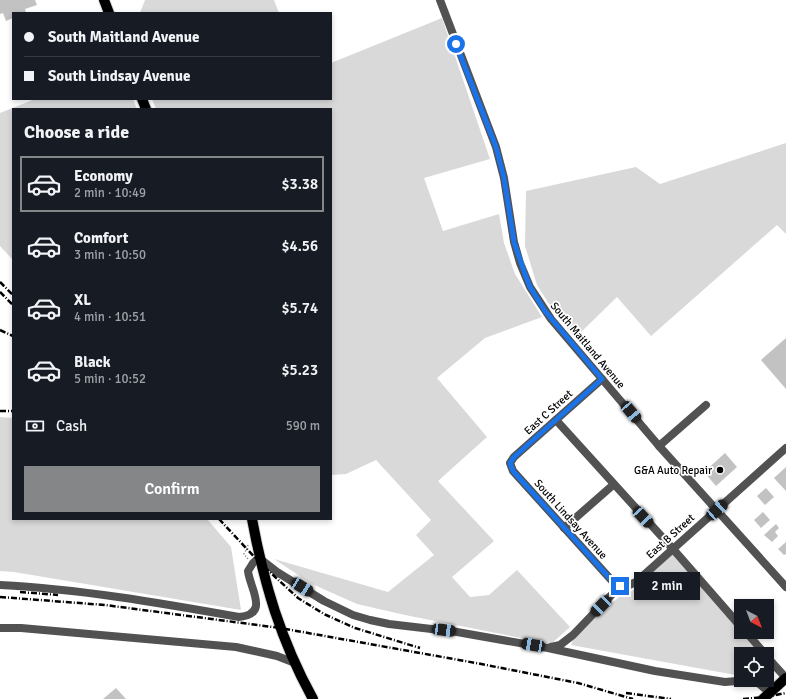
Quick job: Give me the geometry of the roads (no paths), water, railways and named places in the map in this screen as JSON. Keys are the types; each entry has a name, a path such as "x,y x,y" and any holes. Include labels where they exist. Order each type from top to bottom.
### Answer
{"main road":[{"path":"104,0 109,12"},
{"path":"252,520 259,558 273,608 295,663 313,699"},
{"path":"766,696 786,678"}],"street":[{"name":"South Maitland Avenue","path":"440,0 496,147 504,178 514,242 525,274 534,293 545,311 659,446 786,587"},
{"name":"East C Street","path":"510,463 514,457 602,379"},
{"path":"659,446 706,405"},
{"path":"556,420 734,619"},
{"name":"East B Street","path":"620,586 628,586 636,582 785,450"},
{"name":"South Lindsay Avenue","path":"510,463 513,471 614,583 620,586"},
{"path":"564,528 613,484"},
{"path":"0,585 28,586 181,606 239,617 251,614 255,609 257,602 248,571 253,563 259,558 277,572 324,601 353,615 370,620 457,632 548,648 655,671 725,682 750,680 757,682 766,696"},
{"path":"548,648 560,645 573,635 620,586"},
{"path":"0,628 20,628 236,647 277,656 295,663"},
{"path":"752,639 759,647"},
{"path":"774,665 786,678"}],"railway":[{"path":"0,282 12,294"},
{"path":"0,292 12,304"},
{"path":"0,330 12,336"},
{"path":"0,411 12,411"},
{"path":"220,520 260,563 298,598 324,614 355,628 420,648"},
{"path":"20,592 58,595"},
{"path":"0,597 105,605 280,628 578,683 633,699"},
{"path":"626,693 671,699"},
{"path":"743,699 786,693"}],"place":[{"name":"G&A Auto Repair","path":"720,470"}]}
